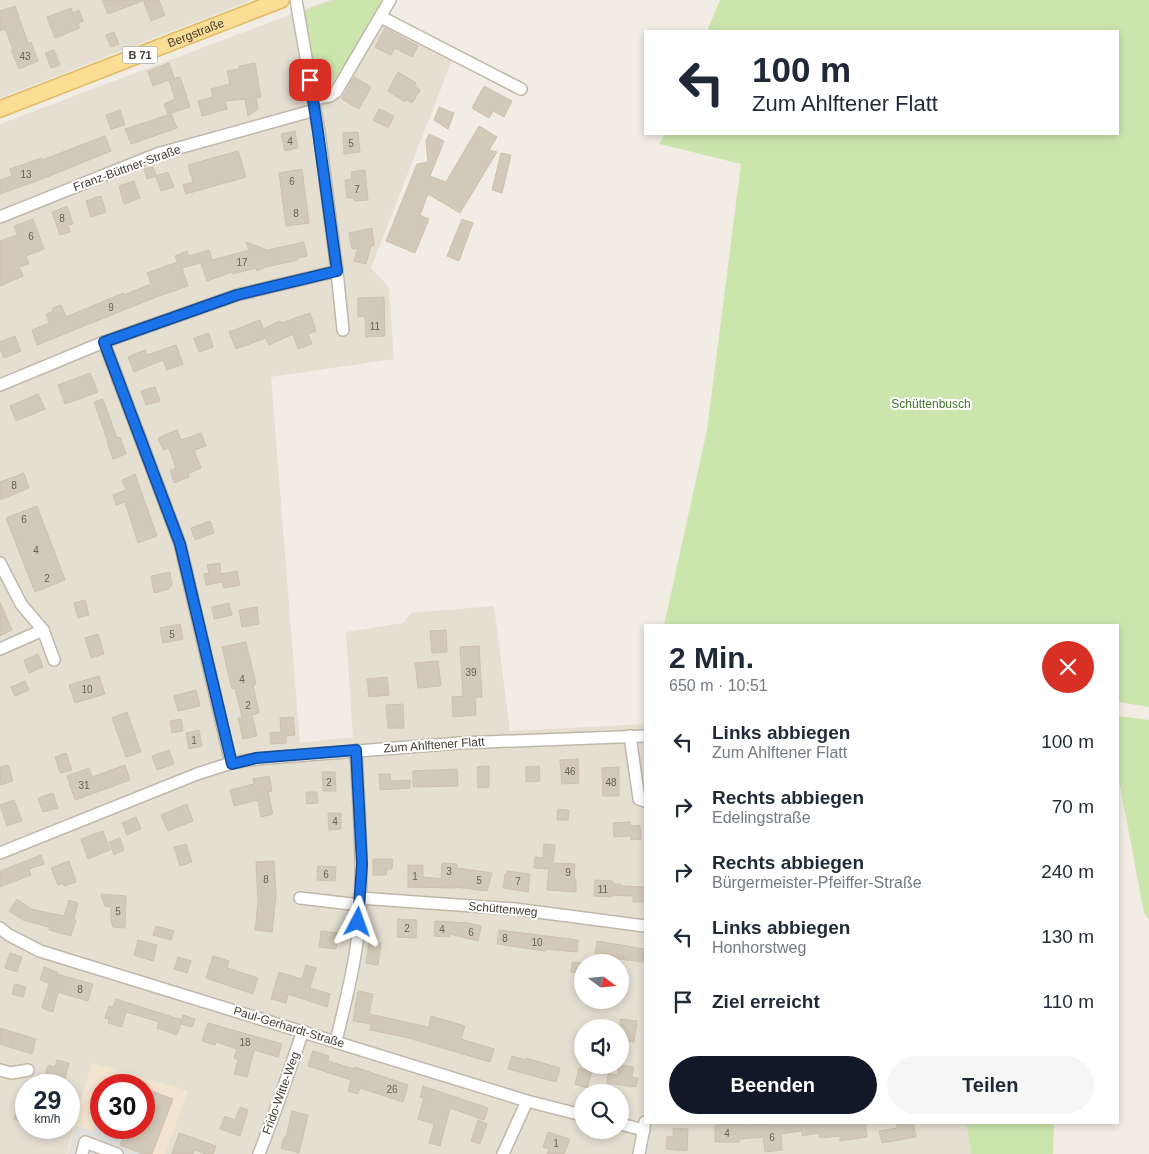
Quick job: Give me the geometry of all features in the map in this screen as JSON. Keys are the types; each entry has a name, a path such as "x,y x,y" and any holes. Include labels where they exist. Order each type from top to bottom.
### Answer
{"main road":[{"name":"Bergstraße","path":"0,109 281,0"}],"street":[{"path":"296,0 314,105 337,271 343,330"},
{"name":"Franz-Büttner-Straße","path":"0,217 157,154 314,105 336,92 382,17 390,0"},
{"path":"382,17 521,90"},
{"path":"0,385 104,342 237,295 337,271"},
{"path":"104,342 180,544 232,764"},
{"path":"0,563 21,604 43,630 54,660"},
{"path":"0,649 43,630"},
{"path":"630,736 639,799 644,801"},
{"name":"Zum Ahlftener Flatt","path":"0,853 198,774 256,758 468,742 644,736"},
{"path":"336,1041 353,970 360,901 362,864 356,750"},
{"name":"Schüttenweg","path":"300,898 515,909 644,926"},
{"name":"Paul-Gerhardt-Straße","path":"0,928 9,936 40,951 527,1101 574,1113"},
{"name":"Frido-Witte-Weg","path":"259,1154 278,1106 303,1031"},
{"path":"0,1070 10,1073 28,1070"},
{"path":"502,1154 527,1101"},
{"path":"629,1125 645,1126 639,1154"},
{"path":"82,1154 85,1142 117,1154"}],"shaded area":[{"path":"0,0 252,0 0,98"},
{"path":"329,0 397,0 390,15 456,50 371,268 389,287 394,359 271,377 300,743 353,737 346,632 403,623 411,613 494,606 510,731 644,724 644,1124 966,1124 971,1154 165,1154 187,1091 155,1082 155,1074 129,1074 92,1063 80,1105 80,1074 15,1074 15,1139 70,1139 66,1154 0,1154 0,124"},
{"path":"92,1063 130,1074 90,1074 90,1139 155,1139 155,1081 188,1091 165,1154 66,1154 70,1139 80,1139 80,1105"},
{"path":"80,1126 90,1130 90,1139 122,1139 120,1145 143,1154 68,1154 72,1139 80,1139"}],"green space":[{"path":"335,0 383,0 379,14 351,61 323,90 317,90 304,11"},
{"name":"Schüttenbusch","path":"720,0 1149,0 1149,707 1119,702 1119,624 664,624 707,430 741,164 660,144 664,135 1119,135 1119,30 707,30"},
{"path":"1119,716 1149,720 1149,920 1144,913 1119,780"},
{"path":"966,1124 1054,1124 1053,1154 971,1154"}],"building":[{"path":"102,0 142,0 142,1 108,14"},
{"path":"143,0 159,0 165,15 151,21"},
{"path":"15,6 28,43 31,42 38,61 19,69 5,29 0,31 0,11"},
{"path":"71,8 73,13 79,10 83,21 78,24 80,28 55,38 47,17"},
{"path":"385,28 418,46 412,57 395,48 390,55 375,47"},
{"path":"114,32 119,44 111,47 106,35"},
{"path":"54,50 60,65 51,68 45,53"},
{"path":"169,63 174,78 153,86 148,71"},
{"path":"255,63 261,97 256,98 258,109 248,116 245,99 225,101 227,109 202,116 198,101 213,97 211,89 230,84 227,71 239,69 239,66"},
{"path":"398,72 416,83 414,86 420,90 412,103 406,99 405,102 388,91"},
{"path":"180,77 190,107 171,113 177,128 131,144 125,129 168,115 164,104 175,99 169,80"},
{"path":"354,77 371,87 359,109 342,99"},
{"path":"484,86 512,101 504,117 493,111 489,118 472,108"},
{"path":"439,107 454,113 448,129 434,120"},
{"path":"379,109 394,116 388,128 373,120"},
{"path":"120,110 125,125 111,129 106,115"},
{"path":"479,126 497,137 489,150 497,152 460,213 428,194 420,215 429,219 415,253 386,241 417,164 428,162 426,141 429,134 444,141 430,176 446,182"},
{"path":"295,131 298,148 285,151 281,134"},
{"path":"358,132 360,152 344,154 343,133"},
{"path":"105,136 111,151 0,194 0,180 12,176 10,169 41,158 42,160"},
{"path":"238,151 246,177 186,194 183,185 193,182 188,165"},
{"path":"501,153 511,155 502,193 492,190"},
{"path":"153,167 156,176 147,179 144,169"},
{"path":"302,169 309,223 286,226 279,173"},
{"path":"365,170 368,200 354,201 354,198 347,198 345,180 352,179 351,172"},
{"path":"168,172 174,187 161,191 156,176"},
{"path":"134,181 140,198 124,204 119,186"},
{"path":"101,196 106,212 91,217 86,201"},
{"path":"67,206 73,224 68,225 70,232 60,235 52,212"},
{"path":"33,219 44,249 26,256 29,264 19,267 23,276 0,286 0,241 17,235 14,226"},
{"path":"462,219 473,223 459,261 447,256"},
{"path":"372,228 374,246 371,246 366,264 354,261 358,248 352,249 349,233"},
{"path":"246,242 268,250 304,242 307,256 257,271 256,268 233,274 232,272 207,281 201,263 182,268 188,286 37,345 32,330 49,323 46,314 54,311 52,309 61,305 66,317 123,293 124,295 151,284 147,273 178,262 175,256 187,251 189,256 209,250 212,260 249,250"},
{"path":"384,297 385,336 366,337 365,316 358,317 358,298"},
{"path":"310,313 316,331 308,334 312,344 298,349 293,334 269,345 266,338 236,349 229,332 260,320 263,329 280,321 281,323"},
{"path":"209,333 213,347 199,352 194,338"},
{"path":"15,336 21,351 4,358 0,342"},
{"path":"176,345 183,364 167,370 163,360 134,372 128,357 145,350 147,355"},
{"path":"90,373 98,392 65,404 58,385"},
{"path":"155,387 160,401 146,405 141,391"},
{"path":"38,394 45,409 16,421 10,406"},
{"path":"103,399 117,438 120,437 126,454 113,459 94,402"},
{"path":"177,430 181,440 201,433 206,446 194,450 201,468 188,474 189,477 174,483 170,470 176,468 169,448 163,450 158,438"},
{"path":"24,473 29,488 0,500 0,482"},
{"path":"135,474 157,536 138,543 125,502 116,505 113,495 126,490 122,480"},
{"path":"37,506 65,580 35,592 6,518"},
{"path":"210,521 214,533 195,540 191,528"},
{"path":"220,563 221,574 237,571 240,585 224,588 222,582 206,585 204,574 209,573 207,565"},
{"path":"170,572 172,586 169,586 169,589 154,593 151,576"},
{"path":"85,600 89,615 78,618 74,603"},
{"path":"0,602 12,630 0,636"},
{"path":"229,603 232,615 214,619 212,607"},
{"path":"257,607 259,624 242,627 239,610"},
{"path":"180,624 183,639 163,643 160,628"},
{"path":"446,630 447,652 432,653 430,631"},
{"path":"98,634 104,654 91,658 85,638"},
{"path":"246,642 256,684 253,685 259,713 252,715 257,736 243,739 238,718 242,717 235,688 232,689 222,647"},
{"path":"479,646 482,697 475,697 476,715 453,717 452,697 463,696 460,647"},
{"path":"38,654 43,667 29,673 24,660"},
{"path":"438,661 441,686 418,688 415,663"},
{"path":"99,676 105,694 75,703 69,685"},
{"path":"387,677 389,695 369,697 367,679"},
{"path":"25,681 29,690 15,696 11,687"},
{"path":"196,690 200,706 178,711 174,696"},
{"path":"403,704 404,728 388,728 386,705"},
{"path":"127,712 141,752 126,757 112,718"},
{"path":"293,717 295,735 286,736 286,743 271,744 270,733 281,732 280,718"},
{"path":"181,719 183,731 172,733 170,721"},
{"path":"199,730 202,746 189,749 186,733"},
{"path":"169,750 174,764 157,770 152,756"},
{"path":"66,753 72,770 60,773 55,757"},
{"path":"578,759 579,783 562,784 560,760"},
{"path":"8,765 13,781 0,785 0,767"},
{"path":"125,765 130,780 75,800 67,776 89,768 92,777"},
{"path":"489,766 489,787 478,788 477,767"},
{"path":"539,766 540,781 526,782 526,767"},
{"path":"619,767 619,796 603,796 602,768"},
{"path":"457,769 458,786 413,787 413,771"},
{"path":"322,772 335,772 336,791 323,791"},
{"path":"379,774 390,774 391,781 410,780 410,788 380,790"},
{"path":"269,776 272,791 268,792 273,814 261,817 258,800 234,806 230,790 254,784 253,779"},
{"path":"306,792 317,792 318,803 307,804"},
{"path":"53,793 58,808 43,812 38,798"},
{"path":"14,800 22,821 7,826 0,805"},
{"path":"187,804 193,821 168,831 161,815"},
{"path":"558,809 569,810 568,820 557,820"},
{"path":"328,813 341,813 341,829 329,830"},
{"path":"136,817 141,829 127,835 122,823"},
{"path":"630,822 630,826 640,825 641,839 631,840 631,836 614,837 613,823"},
{"path":"103,831 110,850 88,859 81,839"},
{"path":"120,838 124,850 114,855 109,842"},
{"path":"186,844 192,862 180,866 174,847"},
{"path":"544,844 555,845 553,863 575,864 574,879 576,879 576,892 547,890 549,869 534,868 535,857 543,858"},
{"path":"41,855 44,864 29,869 31,875 0,887 0,871"},
{"path":"373,859 393,859 392,869 387,869 386,875 373,875"},
{"path":"69,861 76,882 64,886 63,883 58,885 51,868"},
{"path":"274,861 276,896 272,932 255,930 258,903 256,862"},
{"path":"442,863 457,864 457,868 492,873 487,891 455,887 408,887 408,865 423,865 423,877 441,879"},
{"path":"318,866 336,867 335,881 317,880"},
{"path":"507,871 530,874 528,892 503,888"},
{"path":"595,880 613,881 613,884 621,884 621,886 644,887 644,902 633,902 633,896 594,896"},
{"path":"101,894 126,896 125,928 113,927 111,907 105,906"},
{"path":"17,899 31,909 64,916 69,900 78,903 74,919 76,920 71,936 49,930 49,927 23,920 9,911"},
{"path":"398,919 417,920 416,938 397,937"},
{"path":"435,921 468,923 481,926 478,941 449,934 449,937 434,936"},
{"path":"156,926 174,931 171,940 153,935"},
{"path":"499,930 578,940 577,952 545,949 545,951 497,944"},
{"path":"321,931 338,933 336,949 319,947"},
{"path":"138,940 157,945 153,961 134,955"},
{"path":"369,941 381,943 378,965 366,963"},
{"path":"597,941 644,949 643,962 629,960 629,954 595,954"},
{"path":"10,953 22,957 17,972 5,968"},
{"path":"213,956 229,961 227,968 258,978 253,994 206,978"},
{"path":"178,957 191,961 187,973 174,969"},
{"path":"572,962 574,962 574,972 571,972"},
{"path":"306,965 316,968 310,988 330,994 327,1007 288,994 286,1003 271,999 279,972 302,979"},
{"path":"44,967 57,972 57,974 93,984 88,1001 58,992 53,1012 42,1008 49,983 40,980"},
{"path":"15,984 26,987 23,997 12,994"},
{"path":"358,991 373,994 369,1014 429,1027 431,1016 465,1026 461,1039 494,1049 490,1062 405,1037 370,1030 371,1024 353,1021"},
{"path":"116,999 182,1020 177,1035 157,1028 159,1022 126,1012 122,1027 108,1023 109,1019 105,1018 109,1006 113,1007"},
{"path":"183,1015 195,1019 192,1027 181,1024"},
{"path":"629,1020 637,1021 634,1042 629,1041"},
{"path":"208,1023 282,1044 278,1057 254,1050 247,1077 234,1074 238,1060 234,1058 237,1049 216,1042 215,1045 202,1041"},
{"path":"0,1028 36,1039 32,1054 0,1044"},
{"path":"313,1051 329,1056 328,1061 354,1069 355,1067 408,1085 403,1102 360,1088 358,1094 348,1091 351,1080 308,1066"},
{"path":"512,1056 560,1068 556,1082 508,1069"},
{"path":"57,1060 69,1063 66,1074 46,1074 48,1065 55,1067"},
{"path":"629,1066 634,1067 632,1077 638,1078 636,1087 629,1086 629,1084 607,1083 608,1074 629,1074"},
{"path":"578,1074 591,1074 588,1084 575,1084"},
{"path":"423,1086 488,1108 484,1120 450,1108 440,1146 429,1143 434,1124 418,1119 424,1098 420,1097"},
{"path":"155,1092 173,1099 152,1154 143,1154 120,1145 122,1139 155,1139"},
{"path":"240,1107 248,1110 240,1136 220,1129 225,1116 235,1120"},
{"path":"292,1111 308,1115 299,1153 281,1148 284,1137 286,1137"},
{"path":"478,1120 487,1124 480,1144 471,1141"},
{"path":"865,1124 867,1137 840,1141 840,1136 820,1138 819,1133 802,1136 802,1131 781,1134 782,1150 765,1152 763,1137 739,1139 739,1142 715,1142 715,1125"},
{"path":"896,1124 913,1124 916,1137 882,1143 879,1131 897,1128"},
{"path":"673,1128 688,1129 687,1151 666,1149 667,1136 673,1137"},
{"path":"548,1132 570,1139 564,1154 547,1154 549,1149 543,1147"},
{"path":"179,1133 216,1146 213,1154 206,1154 195,1150 193,1154 172,1154"}],"route":[{"path":"310,80 337,271 237,295 104,342 180,544 232,764 256,758 356,750 362,864 358,922"}]}
